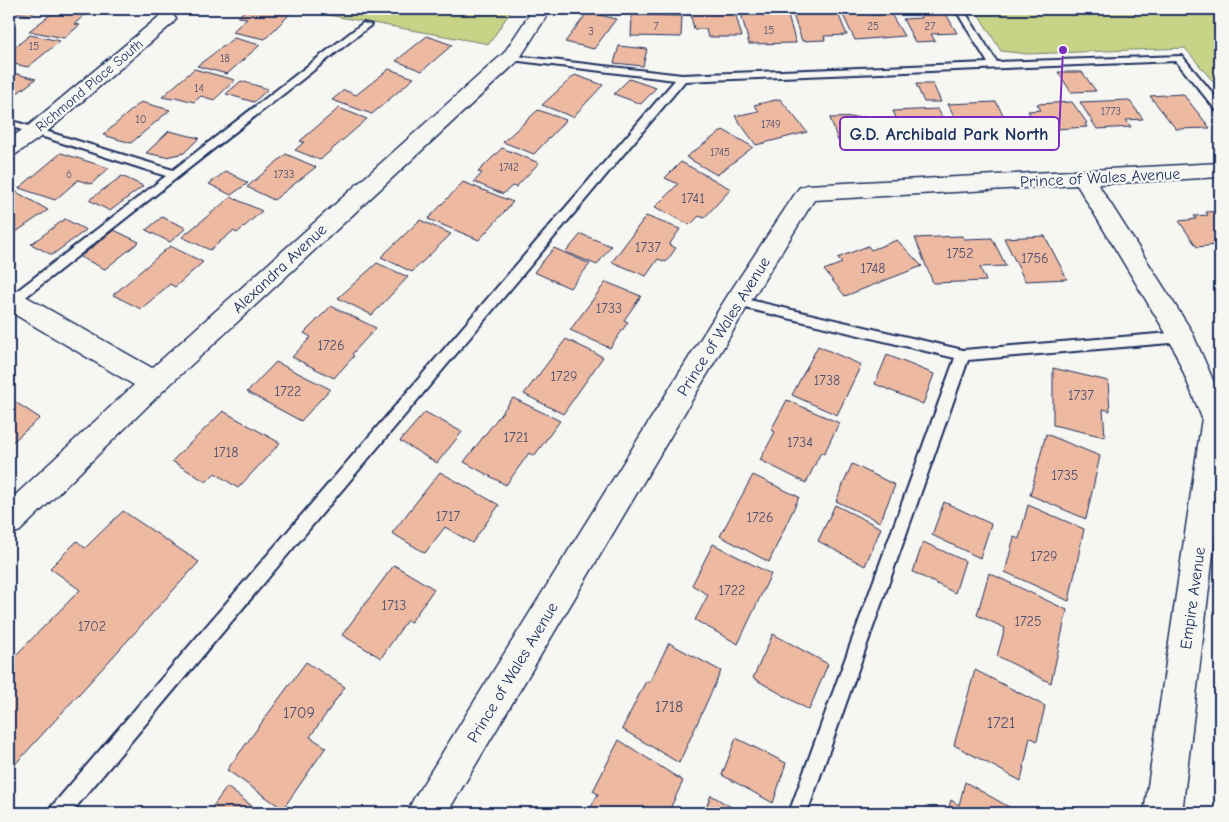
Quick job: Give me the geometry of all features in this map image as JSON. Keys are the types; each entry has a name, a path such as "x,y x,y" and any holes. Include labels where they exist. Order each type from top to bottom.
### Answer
{"street":[{"name":"Alexandra Avenue","path":"9,521 154,383 511,57 542,9"},
{"name":"Richmond Place South","path":"9,148 35,131 167,19"},
{"name":"Prince of Wales Avenue","path":"426,813 737,302 807,193 1220,170"},
{"name":"Empire Avenue","path":"1083,178 1182,337 1216,418 1163,813"},
{"path":"10,301 154,383"}],"lane":[{"path":"959,9 994,65"},
{"path":"10,301 175,176 366,26"},
{"path":"511,57 682,78 1178,58 1220,108"},
{"path":"59,813 682,78"},
{"path":"9,123 175,176"},
{"path":"737,302 963,355 1182,337"},
{"path":"798,813 963,355"}],"green space":[{"path":"295,9 512,9 489,44"},
{"path":"975,9 1220,9 1220,90 1185,48 1027,54 1001,51"}],"building":[{"path":"9,9 39,9 30,15 9,11"},
{"path":"58,9 89,12 74,24 80,25 64,38 29,31"},
{"path":"246,9 275,9 273,10 291,13 265,39 232,32 247,18 238,17"},
{"path":"698,9 734,9 742,37 708,37 706,29 694,29 690,12 698,11"},
{"path":"740,9 777,9 780,17 788,16 796,43 749,44"},
{"path":"791,9 836,9 847,35 824,36 825,40 802,41"},
{"path":"840,9 868,9 872,15 891,14 904,36 855,40"},
{"path":"916,9 943,9 957,33 931,34 935,41 915,42 903,19 921,18"},
{"path":"588,12 616,19 594,49 565,42"},
{"path":"632,15 682,16 681,37 631,36"},
{"path":"30,35 60,41 28,67 9,63 9,52"},
{"path":"427,36 452,45 422,71 396,61"},
{"path":"234,38 260,45 227,74 197,66"},
{"path":"619,46 647,49 643,66 614,63"},
{"path":"194,69 235,80 214,100 201,96 194,102 175,97 172,99 162,97"},
{"path":"389,69 414,78 372,114 332,100 344,90 356,95"},
{"path":"9,72 36,79 12,97 9,96"},
{"path":"1058,72 1082,72 1096,91 1071,92"},
{"path":"575,75 603,85 573,117 542,105"},
{"path":"629,79 656,88 641,104 614,94"},
{"path":"241,81 268,89 254,102 226,94"},
{"path":"916,84 933,84 941,102 924,102"},
{"path":"1183,94 1210,128 1176,129 1150,96"},
{"path":"780,99 807,132 756,145 735,116 759,111 754,105"},
{"path":"1129,100 1143,119 1126,120 1131,127 1097,129 1080,102"},
{"path":"141,102 170,110 131,143 103,135"},
{"path":"996,102 1014,134 982,136 975,121 957,122 948,104"},
{"path":"1072,102 1087,123 1085,124 1087,127 1040,130 1028,111 1041,110 1037,104"},
{"path":"339,108 367,119 320,160 295,150 304,142 300,141"},
{"path":"938,109 951,135 905,138 893,111"},
{"path":"538,110 566,120 534,154 503,142"},
{"path":"866,117 868,123 882,123 890,143 861,144 859,140 838,141 830,118"},
{"path":"723,130 753,147 717,175 686,157"},
{"path":"169,131 199,138 184,153 166,157 146,153"},
{"path":"502,148 539,163 516,187 512,186 503,194 474,182 482,173 478,172"},
{"path":"61,153 109,168 91,184 78,180 55,200 19,188"},
{"path":"286,154 316,167 274,200 247,187"},
{"path":"681,162 731,189 704,218 699,216 690,225 655,207 678,184 665,178"},
{"path":"226,171 248,183 231,195 209,184"},
{"path":"122,176 143,186 110,211 89,200"},
{"path":"463,182 513,202 479,240 428,219"},
{"path":"13,190 48,210 10,236 9,193"},
{"path":"231,197 262,211 237,233 233,231 210,250 182,237"},
{"path":"1220,211 1220,251 1216,245 1197,247 1179,221 1196,219 1194,216 1208,215 1206,212"},
{"path":"646,216 680,229 669,245 676,248 666,262 658,259 646,276 612,262"},
{"path":"162,217 186,228 170,242 146,230"},
{"path":"65,219 86,230 52,255 31,244"},
{"path":"420,220 451,234 412,272 381,257"},
{"path":"114,230 139,242 105,269 80,257"},
{"path":"581,234 611,246 597,265 566,252"},
{"path":"962,236 964,239 992,238 1006,266 980,267 986,281 933,283 915,238"},
{"path":"1045,236 1067,279 1025,281 1004,238"},
{"path":"897,240 922,266 845,296 824,270 842,263 837,258 868,246 871,250"},
{"path":"170,246 203,262 175,287 170,284 141,309 113,295"},
{"path":"554,248 590,264 570,288 534,272"},
{"path":"377,263 408,277 372,315 338,298"},
{"path":"606,282 641,296 624,320 628,322 610,348 570,330"},
{"path":"331,306 376,328 352,354 354,356 334,378 292,357 311,337 304,333"},
{"path":"566,339 603,357 563,414 524,394"},
{"path":"818,346 861,365 837,415 792,395"},
{"path":"887,355 934,374 923,404 875,384"},
{"path":"276,362 330,389 301,421 247,392"},
{"path":"1053,368 1108,381 1110,411 1103,409 1105,437 1053,425"},
{"path":"9,398 40,418 9,445"},
{"path":"513,398 560,421 534,456 529,453 506,485 464,462"},
{"path":"787,400 839,423 824,454 821,452 806,483 760,460 775,432 771,430"},
{"path":"223,411 280,443 238,488 215,473 206,482 172,461"},
{"path":"425,412 462,432 437,463 400,441"},
{"path":"1046,434 1100,456 1086,519 1030,495"},
{"path":"852,464 895,485 880,522 836,501"},
{"path":"440,472 499,505 472,543 445,527 425,553 392,533"},
{"path":"753,475 799,497 769,562 720,536"},
{"path":"944,502 991,524 980,558 932,535"},
{"path":"835,505 881,528 865,566 818,541"},
{"path":"1028,505 1084,529 1069,601 1005,572 1014,537 1019,539"},
{"path":"123,511 199,562 9,771 9,662 80,590 50,568 77,541 85,548"},
{"path":"923,542 965,561 955,593 913,572"},
{"path":"713,544 771,574 738,644 695,620 708,595 692,585"},
{"path":"394,565 434,589 411,622 407,620 381,658 342,635"},
{"path":"989,573 1067,610 1051,683 997,656 1005,628 977,615"},
{"path":"773,634 828,664 809,710 753,678"},
{"path":"669,643 721,671 679,763 622,729 646,681 649,683"},
{"path":"306,662 345,687 310,737 326,747 283,809 227,770"},
{"path":"975,670 1045,706 1037,741 1030,737 1021,781 954,745"},
{"path":"736,738 786,763 773,803 722,775"},
{"path":"619,740 683,781 668,813 588,813 598,794 593,791"},
{"path":"965,782 1016,811 1016,813 947,813 951,800 959,805"},
{"path":"227,787 261,813 208,813"},
{"path":"711,795 741,813 704,813"}],"place":[{"name":"G.D. Archibald Park North","path":"1063,50"}]}
